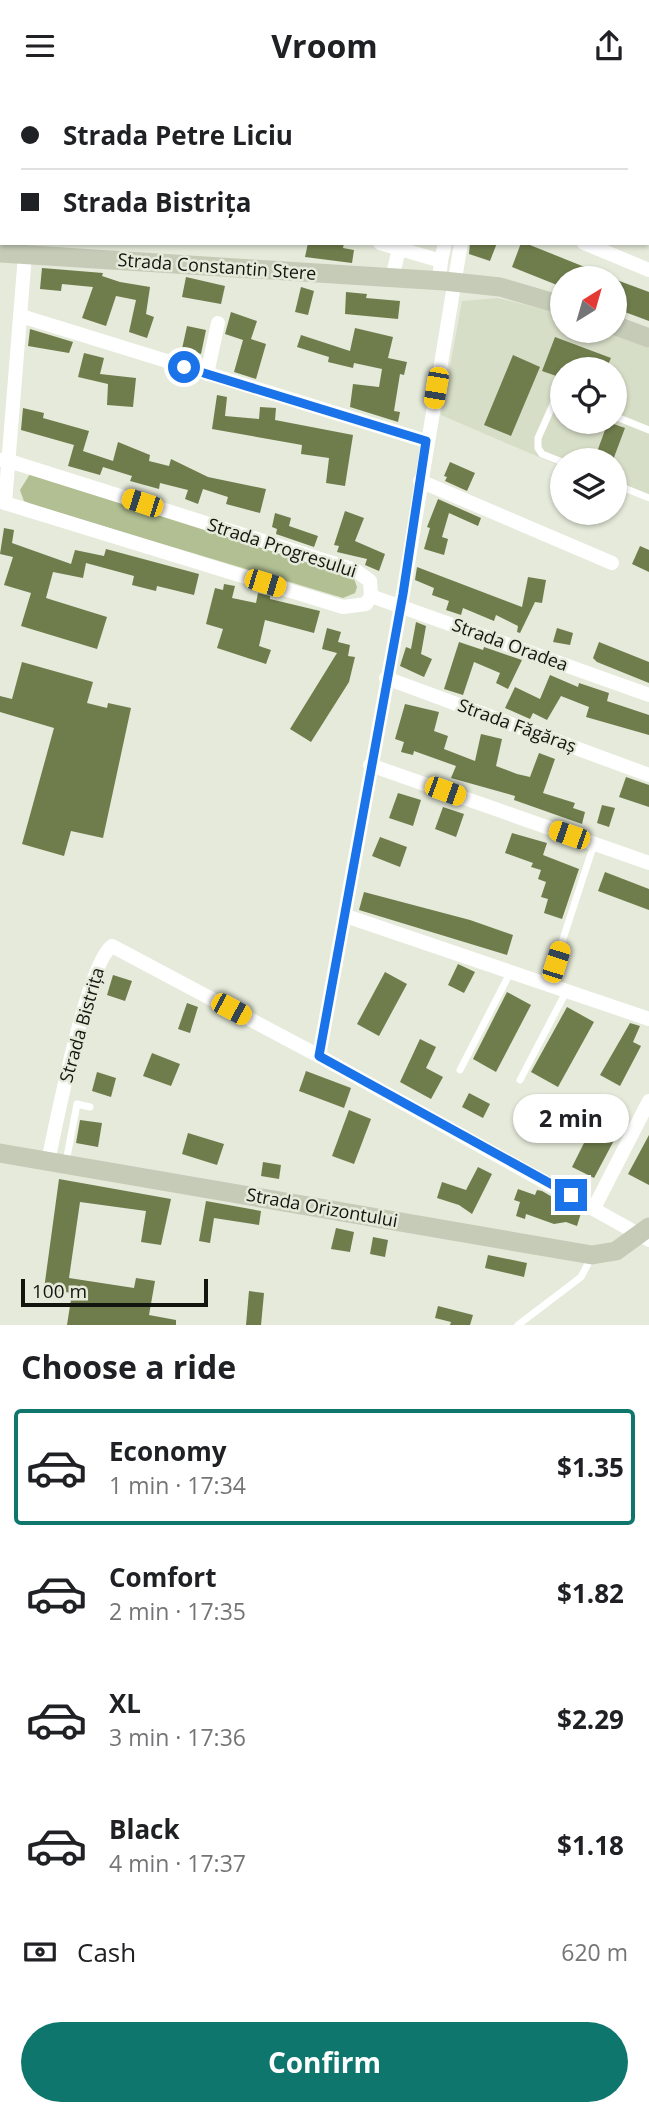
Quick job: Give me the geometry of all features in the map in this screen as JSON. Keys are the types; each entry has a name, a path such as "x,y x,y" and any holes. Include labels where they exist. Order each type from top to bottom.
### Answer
{"main road":[{"name":"Strada Constantin Stere","path":"0,253 26,249 442,281 500,287 550,302"},
{"path":"627,329 649,338"},
{"name":"Strada Orizontului","path":"0,1153 592,1255 615,1251 646,1234"}],"street":[{"path":"386,245 442,261"},
{"path":"319,1056 346,916 420,481 445,245"},
{"path":"442,281 460,245"},
{"path":"594,245 615,249 649,270"},
{"path":"4,460 6,413 21,316 26,249"},
{"path":"392,278 399,249"},
{"path":"21,316 426,441"},
{"path":"207,374 218,323"},
{"name":"Strada Progresului","path":"4,460 355,570 370,581 371,596 366,604 343,607 5,503 4,460"},
{"path":"420,481 611,563"},
{"name":"Strada Oradea","path":"371,596 649,695"},
{"name":"Strada Făgăraș","path":"386,678 649,775"},
{"path":"370,765 649,863"},
{"path":"346,916 649,1019"},
{"name":"Strada Bistrița","path":"57,1163 65,1083 98,969 106,951 112,946 646,1234"},
{"path":"594,1208 649,1101"}],"lane":[{"path":"550,411 538,438 537,448 550,457"},
{"path":"627,420 649,429"},
{"path":"627,489 649,498"},
{"path":"548,985 594,844"},
{"path":"460,1070 510,973"},
{"path":"520,1080 566,992"},
{"path":"57,1163 77,1104 90,1107"},
{"path":"518,1325 580,1277 592,1255"}],"shaded area":[{"path":"498,298 550,311 550,343 627,343 627,339 649,348 649,502 627,493 627,448 550,448 550,462 441,415 462,301"}],"green space":[{"path":"30,474 353,576 357,587 355,593 343,598 36,506 24,501 20,490"}],"building":[{"path":"308,245 344,245 343,248 354,250 352,263 305,257"},
{"path":"470,245 496,245 490,261 469,254"},
{"path":"520,245 530,245 582,266 550,266 550,282 512,267"},
{"path":"42,268 103,273 102,276 120,282 150,287 146,314 154,317 147,338 129,332 136,300 116,296 106,326 82,318 93,287 62,284 61,291 40,289"},
{"path":"186,277 225,286 221,304 182,297"},
{"path":"627,284 649,292 649,321 627,313"},
{"path":"301,287 314,291 308,315 295,312"},
{"path":"346,292 367,294 366,298 400,301 398,319 345,314"},
{"path":"231,312 257,321 251,339 266,344 256,379 234,372 243,340 225,334"},
{"path":"187,326 206,330 201,354 182,349"},
{"path":"355,328 393,337 388,358 407,362 404,375 400,374 394,411 400,412 398,422 350,407 353,384 379,387 382,369 354,363 353,368 328,362 329,357 297,347 301,335 350,351"},
{"path":"30,329 73,342 69,353 28,346"},
{"path":"553,343 571,343 608,357 550,357 550,374 542,371"},
{"path":"84,353 104,358 100,374 136,378 133,407 107,405 108,384 78,377"},
{"path":"513,355 540,367 511,436 484,425"},
{"path":"217,395 227,397 225,416 259,419 260,407 276,408 275,420 353,435 345,486 326,483 329,458 301,454 302,445 212,429"},
{"path":"23,408 44,413 43,418 89,431 83,451 113,461 118,442 150,455 149,461 169,466 171,459 208,477 266,489 260,513 226,504 228,497 203,489 198,504 185,499 188,490 160,483 159,489 130,481 132,476 103,467 100,475 68,466 74,445 21,430"},
{"path":"604,434 623,434 618,448 598,448"},
{"path":"450,462 475,473 467,491 445,481 447,477 444,476"},
{"path":"438,499 481,518 478,526 449,513 442,537 448,539 444,555 424,549 430,528 427,527"},
{"path":"345,511 364,518 355,541 385,554 379,571 365,565 367,559 337,552 339,546 334,545"},
{"path":"275,513 291,518 289,526 318,536 314,547 276,534 277,529 272,527"},
{"path":"4,528 14,530 12,543 71,564 75,550 104,556 106,549 199,574 194,595 157,586 156,591 132,585 134,576 86,563 83,578 53,572 46,598 107,617 97,649 21,626 31,593 4,585 13,557 0,554"},
{"path":"640,546 649,550 649,572 632,564"},
{"path":"417,567 522,607 528,577 546,580 542,603 535,602 520,633 517,632 518,626 496,615 494,621 463,608 461,615 446,610 449,601 432,595 434,588 415,580"},
{"path":"224,584 235,586 232,598 256,603 258,593 270,596 270,599 320,611 314,633 265,620 259,646 271,650 266,664 217,648 223,629 206,624 215,588 223,590"},
{"path":"416,622 426,626 421,654 432,659 424,677 400,666 406,647 411,649"},
{"path":"327,628 341,632 338,642 350,645 348,656 355,657 349,682 311,742 290,729 337,653 322,649"},
{"path":"557,628 573,633 570,645 553,642"},
{"path":"459,642 522,660 508,689 496,683 500,673 474,662 463,695 444,689"},
{"path":"599,642 649,662 649,683 597,662 593,658"},
{"path":"22,662 93,682 87,703 107,708 108,703 131,708 103,838 71,831 64,856 22,844 54,728 0,712 0,696 12,699"},
{"path":"550,675 578,687 579,683 609,693 607,701 649,715 649,735 586,717 589,707 561,696 547,720 533,713 530,719 505,708 515,687 540,699"},
{"path":"405,704 439,712 434,731 448,736 444,749 475,761 481,734 502,739 496,766 517,774 530,777 539,753 555,759 543,793 575,803 573,808 585,812 582,824 514,800 515,796 451,778 456,766 414,751 413,755 401,752 404,742 395,739"},
{"path":"626,777 649,785 649,807 619,797"},
{"path":"398,793 421,800 413,826 389,818"},
{"path":"602,805 615,808 609,827 597,823"},
{"path":"443,807 464,814 456,837 435,829"},
{"path":"512,833 547,843 543,855 579,869 562,919 544,913 548,899 541,897 546,882 538,879 541,870 531,867 533,863 505,853"},
{"path":"380,837 407,847 400,867 372,856"},
{"path":"605,872 649,889 649,910 598,891"},
{"path":"364,892 470,920 513,935 507,955 359,910"},
{"path":"458,964 475,972 464,993 448,985"},
{"path":"385,972 407,984 379,1036 357,1024"},
{"path":"113,975 132,981 125,1001 107,995"},
{"path":"507,992 531,1005 496,1072 473,1059"},
{"path":"187,1003 198,1007 190,1033 178,1029"},
{"path":"567,1007 594,1022 558,1087 531,1072"},
{"path":"630,1023 640,1026 633,1042 641,1046 620,1086 600,1075"},
{"path":"420,1039 436,1047 426,1068 443,1077 431,1099 400,1082"},
{"path":"152,1053 180,1064 171,1086 143,1076"},
{"path":"306,1071 351,1088 344,1108 299,1091"},
{"path":"97,1072 116,1078 111,1097 92,1091"},
{"path":"469,1093 490,1104 483,1118 462,1107"},
{"path":"563,1101 619,1131 594,1178 572,1167 589,1133 567,1121 558,1137 547,1131"},
{"path":"349,1110 371,1119 354,1164 332,1156"},
{"path":"80,1120 102,1123 98,1147 76,1143"},
{"path":"188,1133 224,1144 217,1165 182,1154"},
{"path":"649,1135 649,1185 628,1174"},
{"path":"263,1162 281,1165 279,1179 261,1176"},
{"path":"478,1167 492,1174 472,1214 459,1205 437,1198 442,1182 466,1190"},
{"path":"59,1179 171,1199 161,1245 141,1242 146,1211 80,1202 69,1278 134,1288 136,1278 155,1281 149,1315 176,1320 176,1325 67,1325 72,1293 44,1289"},
{"path":"518,1189 535,1195 537,1190 542,1191 561,1202 560,1205 581,1213 577,1226 566,1222 554,1224 526,1214 525,1219 516,1216 520,1202 514,1200"},
{"path":"206,1201 261,1211 259,1225 214,1218 210,1243 199,1241"},
{"path":"336,1228 354,1232 350,1252 331,1249"},
{"path":"373,1237 388,1240 385,1257 370,1254"},
{"path":"488,1255 527,1263 524,1277 485,1268"},
{"path":"249,1291 264,1293 261,1325 246,1325"},
{"path":"438,1306 473,1315 470,1325 450,1325 451,1322 435,1318"}],"route":[{"path":"184,367 426,441 403,594 319,1056 571,1195"}]}
